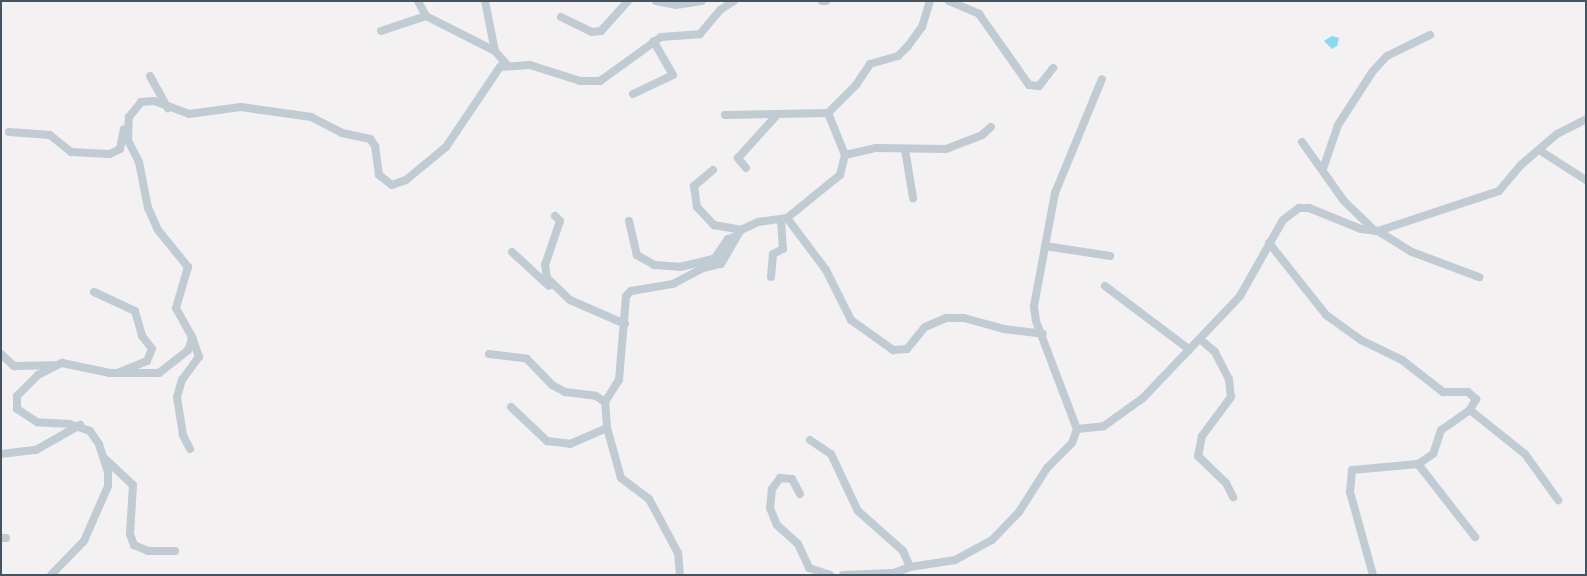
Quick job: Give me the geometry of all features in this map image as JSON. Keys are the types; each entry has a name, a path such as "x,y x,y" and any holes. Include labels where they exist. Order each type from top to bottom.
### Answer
{"street":[{"path":"418,1 426,16 495,51 507,65"},
{"path":"485,1 495,51"},
{"path":"561,17 592,32 601,31 628,1"},
{"path":"656,1 676,5 702,1"},
{"path":"725,115 776,116 828,113 856,86 870,64 898,56 908,46 922,27 930,1"},
{"path":"949,1 979,14 1029,85 1039,86 1053,68"},
{"path":"9,132 50,135 71,152 110,154 120,149 129,117 134,108 148,100 189,114 241,107 311,117 342,133 370,139 375,146 380,175 392,185 406,180 446,147 494,72 507,65 530,65 591,83 617,72 653,41 669,35 700,34 727,2"},
{"path":"381,31 426,16"},
{"path":"1323,169 1338,125 1373,71 1387,56 1430,36"},
{"path":"633,94 673,75 653,41"},
{"path":"150,76 168,108"},
{"path":"844,575 889,574 910,567 955,560 992,540 1019,512 1047,468 1072,443 1077,429 1034,306 1055,193 1102,79"},
{"path":"629,221 637,255 654,265 680,267 715,258 728,239 734,237 742,230 758,222 784,219 840,175 845,155 828,113"},
{"path":"746,168 738,158 776,116"},
{"path":"129,117 128,140 139,162 148,208 158,230 188,267 176,308 192,337 199,357 182,380 177,397 183,435 190,450"},
{"path":"1077,429 1110,422 1143,398 1240,296 1283,220 1299,208 1309,208 1377,231 1499,191 1539,150 1557,134 1586,119"},
{"path":"845,155 876,148 946,149 982,135 990,127"},
{"path":"1302,142 1323,169 1344,201 1377,231 1412,252 1479,277"},
{"path":"905,148 913,198"},
{"path":"1539,150 1586,180"},
{"path":"713,170 694,186 698,207 714,224 742,230"},
{"path":"555,216 560,221 544,273 570,300 626,324"},
{"path":"784,219 826,270 851,320 893,350 907,349 925,327 946,318 964,318 1004,329 1043,334"},
{"path":"771,277 772,254 783,249 784,219"},
{"path":"680,575 678,553 649,499 620,478 607,428 605,402 619,380 626,324 624,303 631,291 673,284 721,264 734,237"},
{"path":"1269,243 1326,315 1361,340 1402,360 1443,392 1474,394 1476,399 1470,410 1441,430 1433,454 1418,464 1365,466 1350,474 1350,492 1373,575"},
{"path":"1045,246 1110,256"},
{"path":"512,252 550,287 558,289"},
{"path":"1106,286 1190,350"},
{"path":"94,292 135,311 142,336 152,348 147,361 118,373"},
{"path":"1,354 18,367 53,365 141,375 169,368 188,350 192,337"},
{"path":"1200,339 1215,352 1229,379 1232,397 1202,436 1198,456 1226,483 1233,497"},
{"path":"489,354 527,359 552,385 565,392 596,396 605,402"},
{"path":"51,575 84,541 108,486 108,472 100,454 97,438 80,425 37,422 17,409 17,396 53,365"},
{"path":"511,407 547,442 570,444 607,428"},
{"path":"1470,410 1525,454 1558,500"},
{"path":"1,454 36,450 80,425"},
{"path":"810,440 831,454 858,510 904,551 910,567"},
{"path":"100,454 133,485 130,534 134,545 148,551 175,551"},
{"path":"1418,464 1475,537"},
{"path":"800,494 792,479 780,478 772,489 770,508 777,525 798,544 808,568 830,575"}],"water":[{"path":"1332,36 1339,38 1337,46 1332,49 1324,41"}]}
